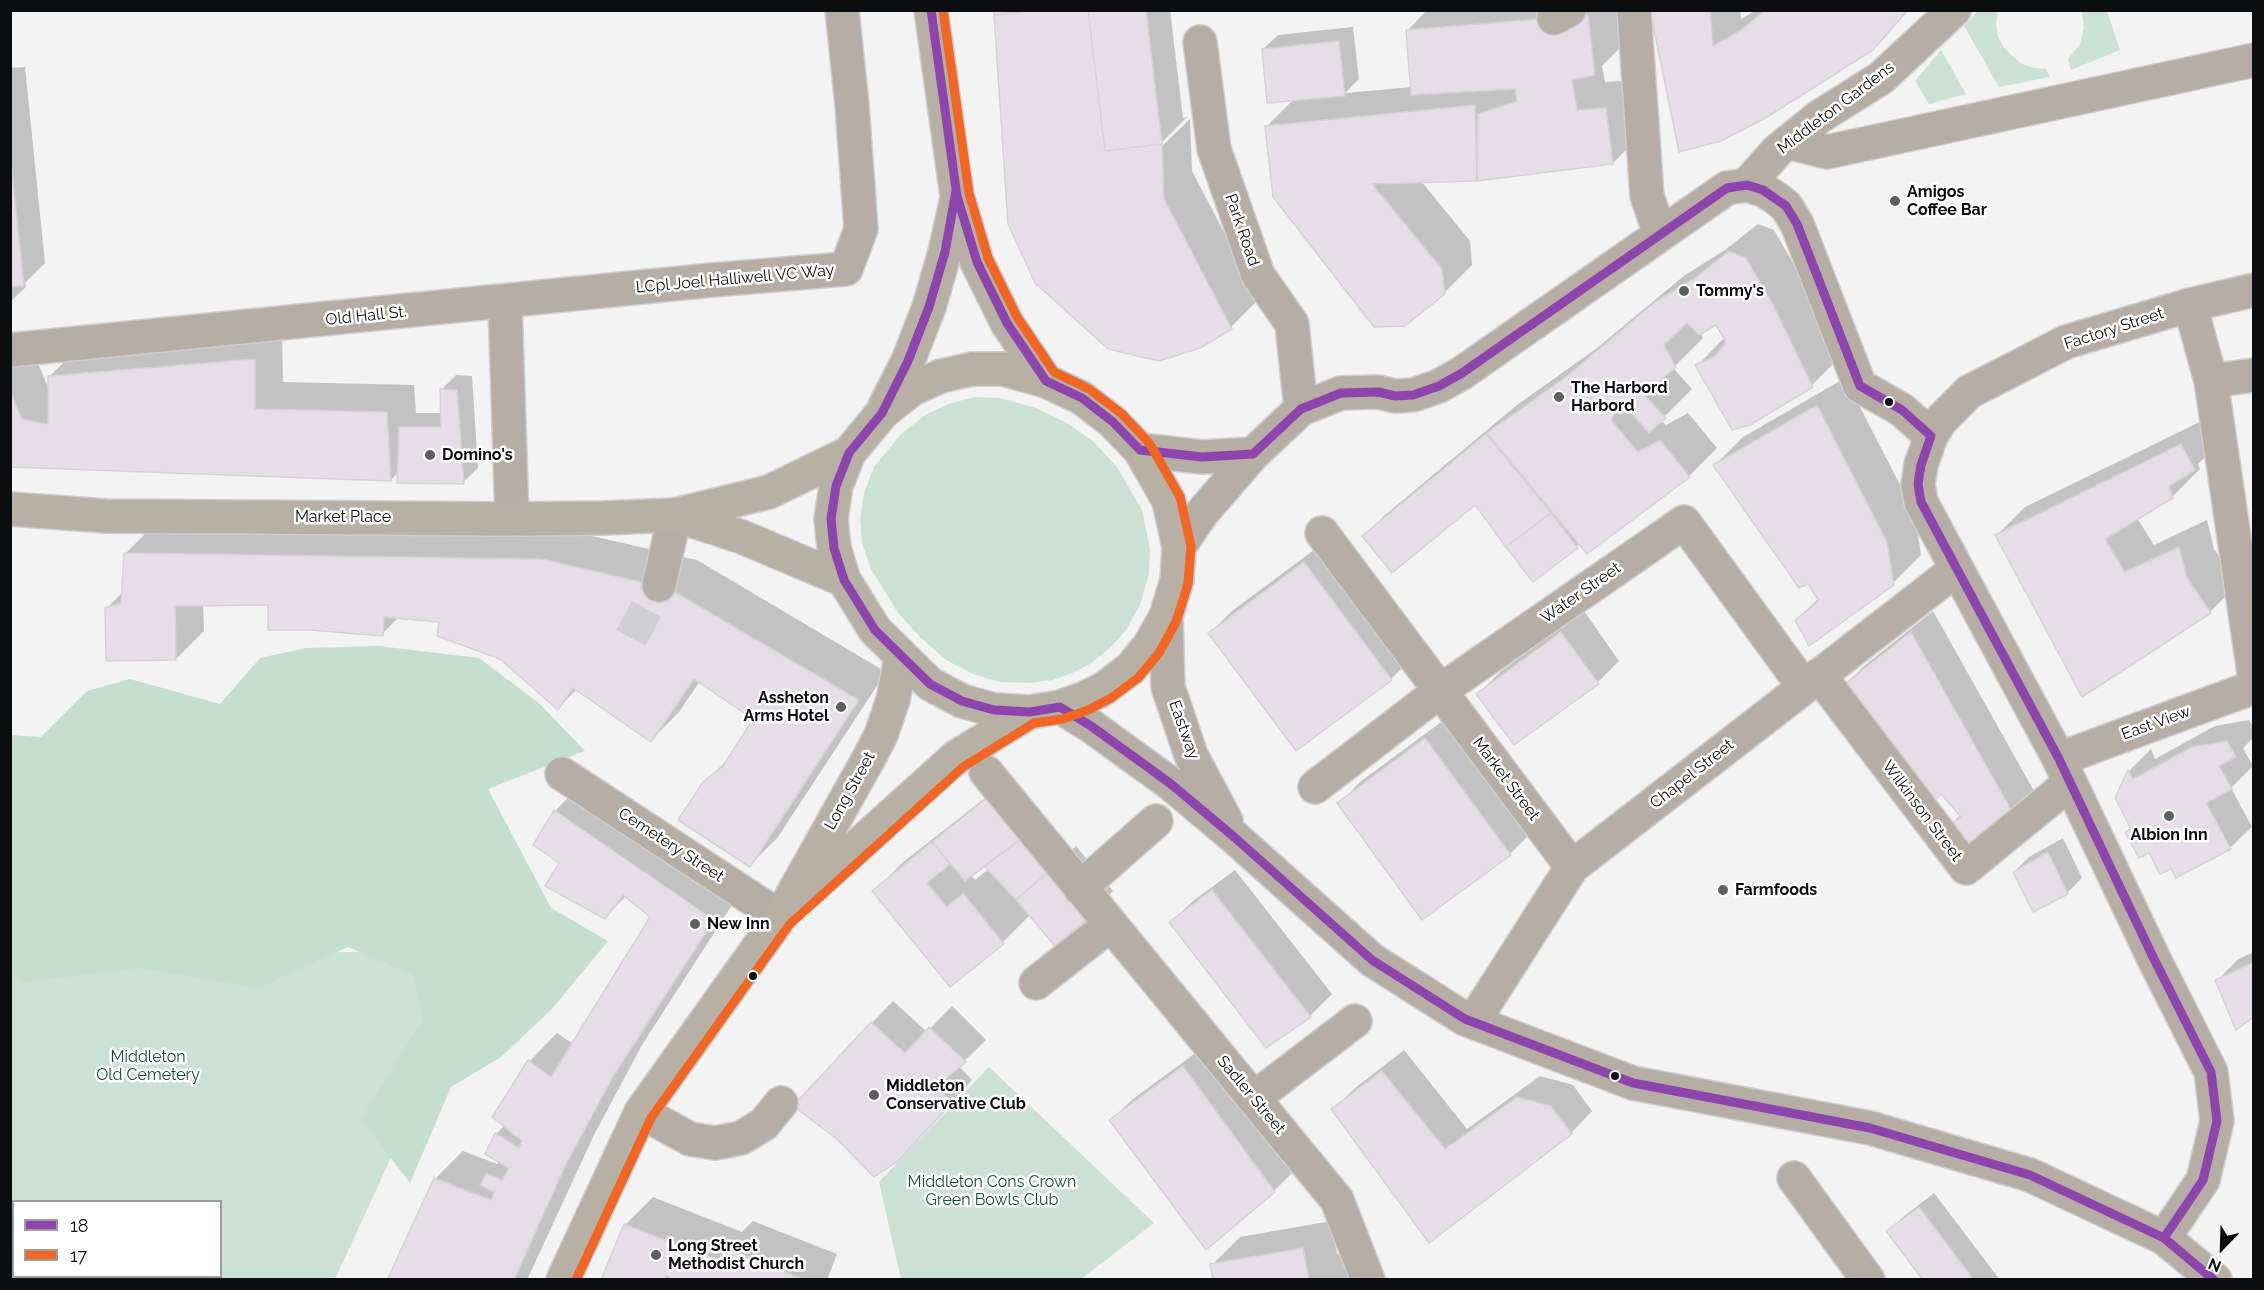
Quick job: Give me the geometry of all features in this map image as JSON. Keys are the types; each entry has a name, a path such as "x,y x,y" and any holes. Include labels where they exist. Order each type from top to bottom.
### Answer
{"main road":[{"path":"931,10 957,196 977,262 1007,323 1046,381"},
{"path":"882,412 912,389 941,376 972,369 1003,369 1046,381 1082,398 1113,422 1140,450 1169,501 1179,547 1177,579 1166,616 1149,646 1131,668 1105,688 1083,699 1045,710 994,710 962,701 930,684 902,658 875,630 844,580 834,548 831,519 836,486 849,453 882,412 908,361 929,307 945,252 957,196"},
{"name":"Market Place","path":"10,509 106,516 512,519 675,515 769,492 849,453"},
{"name":"Market Place","path":"675,515 742,537 844,580"},
{"name":"Long Street","path":"563,1280 641,1112 780,916 880,735 893,700 902,658"},
{"name":"Long Street","path":"780,916 956,758 1045,710"}],"street":[{"name":"LCpl Joel Halliwell VC Way","path":"505,302 701,281 846,269 861,229 842,10"},
{"path":"1634,10 1647,196 1660,234"},
{"name":"Middleton Gardens","path":"1747,185 1777,151 1819,117 1881,78 1954,10"},
{"name":"Park Road","path":"1200,42 1214,149 1258,275 1292,324 1301,409"},
{"path":"1788,142 1827,152 2253,60"},
{"path":"1179,547 1202,513 1253,454 1301,409 1341,393 1378,392 1395,396 1413,395 1439,386 1462,373 1727,189 1747,185 1763,190 1776,198 1786,206 1797,224 1860,386 1902,410 1931,436"},
{"name":"Factory Street","path":"2164,1238 2203,1180 2217,1121 2211,1072 2064,771 1921,502 1918,484 1920,465 1931,436 1954,405 1969,392 2066,342 2190,305 2253,290"},
{"name":"Old Hall St.","path":"10,350 505,302"},
{"path":"505,302 512,519"},
{"path":"2190,305 2211,381 2253,673"},
{"path":"2211,381 2253,375"},
{"path":"1140,450 1202,458 1253,454"},
{"path":"659,585 675,515"},
{"name":"Water Street","path":"1315,787 1440,691 1684,522 1812,681"},
{"name":"Market Street","path":"1323,533 1572,867"},
{"name":"Chapel Street","path":"1473,1022 1572,867 1957,569"},
{"name":"Eastway","path":"1166,616 1168,687 1191,754 1233,836"},
{"name":"Wilkinson Street","path":"1812,681 1966,868 2064,771"},
{"name":"East View","path":"2064,771 2253,687"},
{"name":"Eastway","path":"1045,710 1091,726 1144,764 1233,836 1372,960 1473,1022 1633,1083 1870,1128 2030,1175 2164,1238 2215,1280"},
{"name":"Sadler Street","path":"986,772 1337,1200 1368,1280"},
{"name":"Cemetery Street","path":"562,774 780,916"},
{"path":"1080,888 1155,821"},
{"path":"1036,983 1110,925"},
{"path":"1254,1098 1355,1021"},
{"path":"641,1112 690,1139 715,1143 741,1138 764,1124 781,1103"},
{"path":"1794,1178 1868,1280"}],"green space":[{"path":"2085,10 2107,11 2120,50 2071,70 2068,59 2080,44 2084,28 2082,12"},
{"path":"1978,11 1998,11 1996,25 1998,37 2004,48 2020,63 2046,69 2050,77 1999,87 1964,26"},
{"path":"1941,50 1966,94 1929,104 1915,81"},
{"path":"975,397 1000,398 1036,408 1067,423 1094,442 1117,467 1142,510 1150,549 1149,574 1140,605 1126,630 1111,647 1090,664 1053,680 1029,683 999,682 973,674 946,660 898,613 871,569 862,543 860,519 864,493 874,467 902,433 927,414 951,403"},
{"path":"379,646 479,658 540,704 585,751 488,789 551,908 608,941 552,1009 501,1057 451,1087 410,1183 361,1119 423,1019 413,975 348,947 258,988 139,968 26,982 11,975 10,735 41,737 87,691 130,679 220,704 260,658 306,648"},
{"name":"Middleton Old Cemetery","path":"10,906 281,953 487,950 335,1279 11,1279"},
{"name":"Middleton Cons Crown Green Bowls Club","path":"989,1067 1154,1223 1081,1279 901,1279 879,1182"}],"building":[{"path":"993,10 1037,10 994,15"},
{"path":"1037,10 1088,10 1105,151 1162,144 1164,199 1232,329 1200,348 1159,361 1108,349 1035,283 1008,224 994,15"},
{"path":"1088,10 1146,10 1162,144 1105,151"},
{"path":"1650,10 1710,10 1713,46 1741,30 1765,10 1908,10 1873,50 1767,117 1721,141 1679,152"},
{"path":"1588,15 1595,75 1572,80 1577,110 1606,108 1613,164 1477,181 1478,114 1517,101 1515,89 1411,95 1406,30"},
{"path":"1339,41 1345,96 1267,103 1262,49"},
{"path":"1475,105 1477,181 1372,184 1442,269 1445,294 1405,326 1374,327 1273,197 1265,126"},
{"path":"10,153 24,286 10,287"},
{"path":"1729,251 1746,258 1773,305 1813,387 1750,425 1732,430 1695,365 1715,356 1726,342 1716,325 1699,335 1687,323 1664,345 1676,367 1644,395 1666,418 1649,433 1622,403 1611,420 1638,452 1660,440 1690,477 1587,554 1487,433 1567,376 1655,302 1695,278"},
{"path":"255,359 255,409 387,412 391,481 10,467 10,391 22,419 48,424 48,376"},
{"name":"Domino's","path":"440,389 457,390 464,484 397,483 399,427 441,427"},
{"path":"1817,405 1887,542 1894,585 1809,646 1795,620 1819,601 1808,584 1799,588 1713,465"},
{"path":"1486,434 1551,513 1506,547 1475,505 1392,573 1362,536"},
{"path":"2181,444 2195,470 2169,486 2173,498 2105,539 2125,572 2179,547 2187,578 2211,613 2082,697 1995,535"},
{"path":"1551,513 1578,548 1533,582 1506,547"},
{"path":"124,553 541,559 668,588 859,700 750,867 678,820 703,782 723,766 753,719 694,679 651,742 573,688 558,710 500,659 437,636 439,622 384,617 383,636 310,630 268,630 268,605 175,606 176,660 106,661 105,608 121,603"},
{"path":"1304,562 1392,680 1296,751 1208,633"},
{"path":"1561,632 1599,684 1514,745 1476,694"},
{"path":"1911,632 2013,813 1964,852 1944,829 1961,817 1941,794 1931,804 1841,687"},
{"path":"1425,738 1511,855 1422,920 1337,803"},
{"name":"Albion Inn","path":"2227,741 2236,757 2219,766 2232,789 2206,803 2231,849 2176,878 2171,869 2160,874 2149,853 2139,858 2125,832 2131,829 2115,798 2128,770 2133,779 2192,747"},
{"path":"988,797 1020,840 965,881 932,842"},
{"path":"554,810 714,920 614,1075 566,1164 514,1280 387,1280 434,1178 491,1200 494,1192 480,1185 486,1173 502,1180 509,1168 485,1154 495,1133 519,1148 522,1141 492,1117 528,1060 551,1077 650,917 623,895 605,919 545,886 559,863 533,845"},
{"path":"1020,840 1047,873 1016,900 984,866"},
{"path":"932,842 950,864 927,883 947,907 963,893 1004,944 950,987 872,891"},
{"path":"2048,852 2068,894 2033,912 2013,872"},
{"path":"1047,873 1086,920 1055,946 1016,900"},
{"path":"1212,890 1311,1017 1266,1048 1169,922"},
{"path":"2254,962 2254,1017 2236,1030 2215,980"},
{"name":"Middleton Conservative Club","path":"871,1022 905,1053 929,1027 966,1062 936,1087 952,1103 898,1161 874,1177 838,1140 793,1106"},
{"path":"1183,1066 1275,1192 1206,1250 1109,1120"},
{"path":"1382,1071 1445,1149 1517,1097 1551,1106 1572,1134 1429,1243 1331,1109"},
{"path":"1919,1207 1974,1280 1923,1280 1886,1231"},
{"name":"Long Street Methodist Church","path":"624,1224 719,1261 724,1248 805,1280 674,1280 666,1276 665,1280 601,1280"},
{"path":"1303,1248 1309,1280 1213,1280 1210,1264"}],"tunnel":[{"path":"631,638 659,585"}],"transit line":[{"name":"18","path":"931,10 957,196 977,262 1007,323 1046,381 1082,398 1113,422 1140,450 1202,457 1253,454 1301,409 1341,393 1378,392 1395,396 1413,395 1439,386 1462,373 1727,188 1747,185 1763,190 1786,206 1797,224 1860,386 1902,410 1931,436 1921,465 1918,484 1921,502 2059,759 2153,957 2211,1072 2217,1121 2203,1180 2164,1238"},
{"name":"17","path":"576,1280 651,1118 789,925 963,767 1034,723 1063,719 1088,710 1111,698 1138,678 1159,653 1176,622 1188,584 1191,546 1180,497 1150,444 1122,414 1089,389 1054,372 1017,317 988,258 969,193 943,10"},
{"name":"18","path":"956,191 945,252 929,307 908,361 882,413 849,453 836,486 831,519 834,548 844,580 875,630 930,684 962,701 994,710 1030,712 1060,707 1091,726 1171,784 1372,960 1465,1019 1633,1083 1870,1128 2030,1175 2164,1238 2214,1280"}],"place":[{"name":"Amigos Coffee Bar","path":"1895,201"},
{"name":"Tommy's","path":"1684,291"},
{"name":"The Harbord Harbord","path":"1559,397"},
{"name":"Domino's","path":"430,455"},
{"name":"Assheton Arms Hotel","path":"841,707"},
{"name":"Albion Inn","path":"2169,816"},
{"name":"Farmfoods","path":"1723,890"},
{"name":"New Inn","path":"695,924"},
{"name":"Middleton Conservative Club","path":"874,1095"},
{"name":"Long Street Methodist Church","path":"656,1255"}]}
